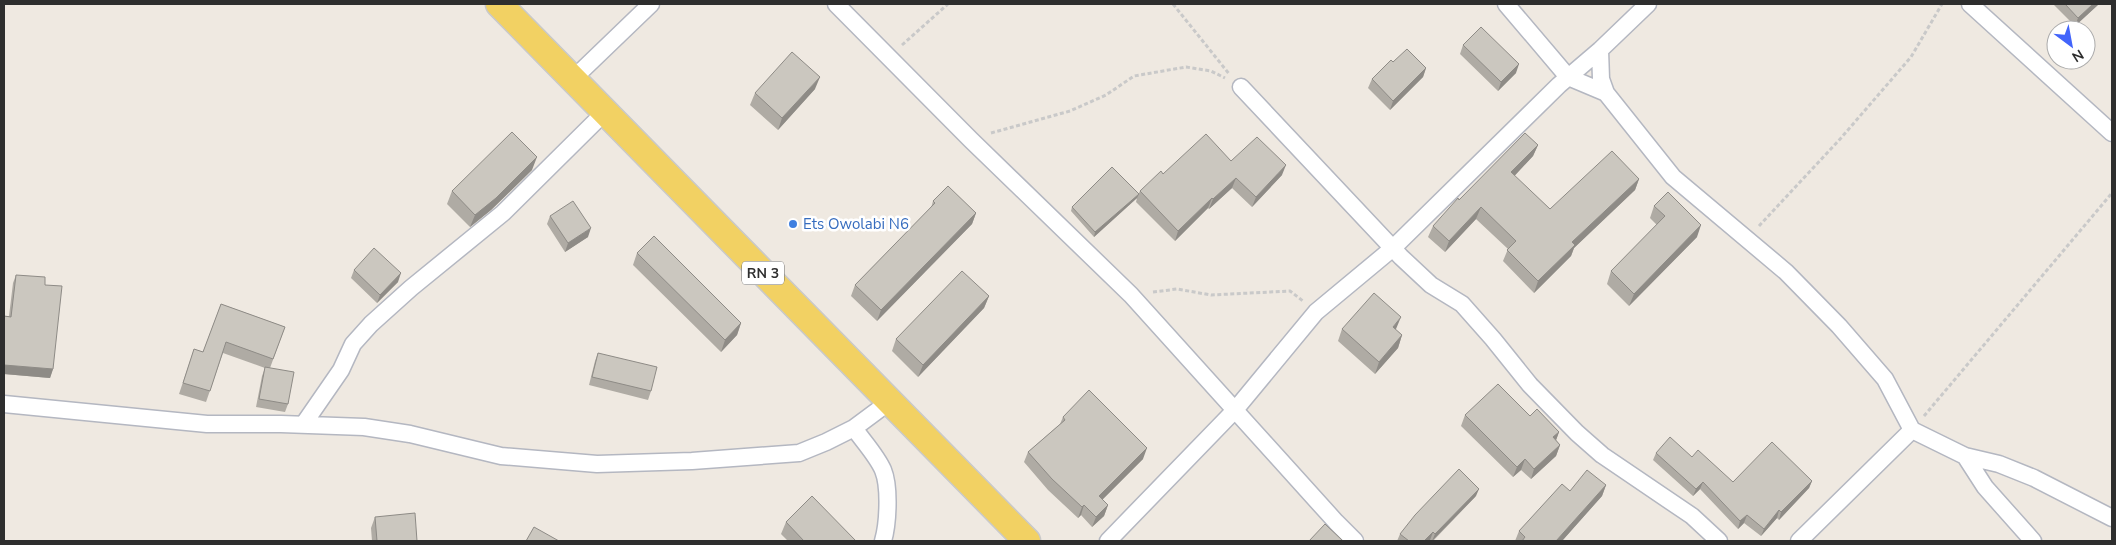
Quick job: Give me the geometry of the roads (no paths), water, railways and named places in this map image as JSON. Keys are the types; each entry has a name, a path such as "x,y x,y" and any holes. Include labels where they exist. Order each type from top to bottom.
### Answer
{"main road":[{"name":"RN 3","path":"499,4 1028,541"}],"street":[{"path":"573,79 650,4"},
{"path":"836,4 971,140 1130,295 1355,541"},
{"path":"1506,4 1568,77 1606,93"},
{"path":"1108,541 1235,410 1316,312 1393,248 1568,77 1600,50 1648,4"},
{"path":"1970,4 2112,133"},
{"path":"1600,50 1601,78 1606,93 1673,178 1748,238 1793,278 1839,326 1885,379 1912,430 1965,456 1999,464 2034,478 2112,518"},
{"path":"1240,87 1393,248 1431,285 1462,304 1494,338 1530,385 1577,433 1602,455 1692,516 1719,541"},
{"path":"303,425 341,370 353,344 371,324 411,288 503,213 605,112"},
{"path":"4,404 208,424 364,427 410,434 501,456 597,464 692,461 799,453 854,428 890,402"},
{"path":"854,428 883,470 887,520 883,541"},
{"path":"1799,541 1912,430"},
{"path":"1965,456 1985,487 2033,541"}],"place":[{"name":"Ets Owolabi N6","path":"793,224"}]}
